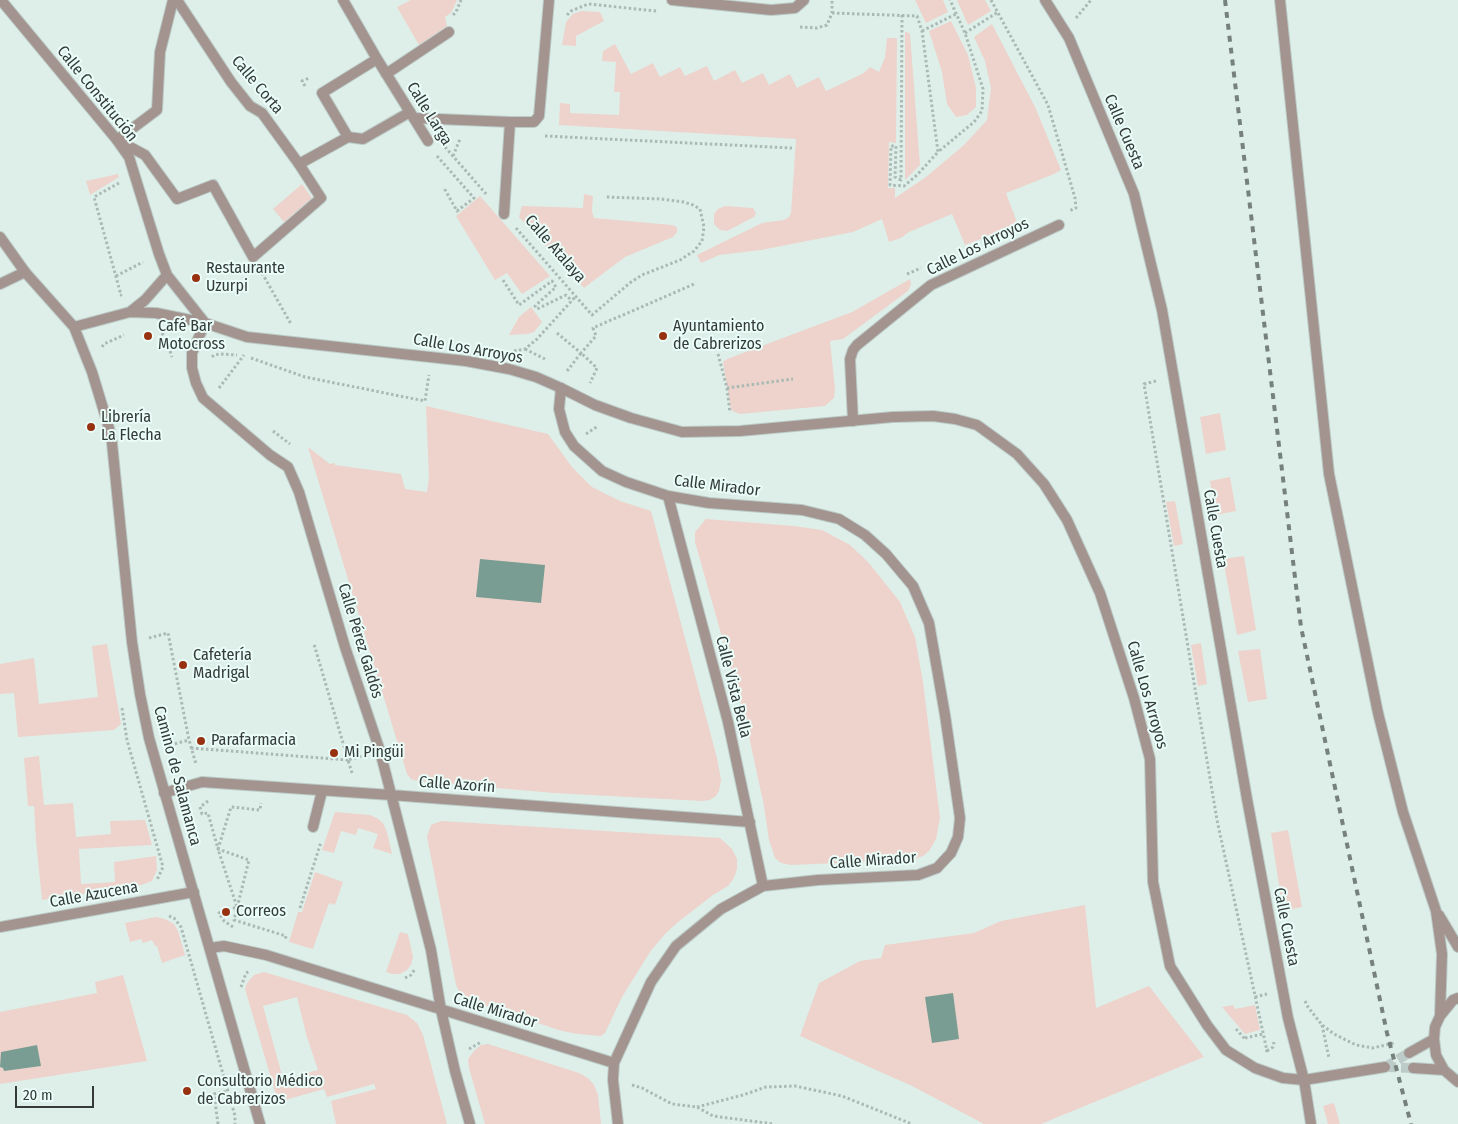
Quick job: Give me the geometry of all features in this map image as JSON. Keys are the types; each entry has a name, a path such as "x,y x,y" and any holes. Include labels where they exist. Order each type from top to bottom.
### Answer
{"street":[{"name":"Calle Constitución","path":"1,0 118,140 129,157 167,275 205,323"},
{"path":"172,0 160,52 157,110 118,140 145,155 177,198 213,185 252,258"},
{"name":"Calle Corta","path":"177,0 231,82 250,106 262,113 299,164 320,198 252,258"},
{"name":"Calle Larga","path":"343,0 377,60 428,141"},
{"path":"299,164 348,138 363,139 412,115 534,122 539,116 548,0"},
{"path":"672,0 771,10 795,8 804,0"},
{"name":"Calle Cuesta","path":"1045,0 1069,38 1134,194 1162,310 1247,799 1288,1018 1304,1080 1311,1124"},
{"path":"1280,0 1329,474 1378,712 1404,812 1436,911 1442,954 1440,1016"},
{"path":"386,74 449,32"},
{"path":"348,138 322,93 377,60"},
{"name":"Calle Atalaya","path":"504,214 510,122"},
{"name":"Calle Los Arroyos","path":"853,421 850,359 857,345 931,286 1059,225"},
{"name":"Camino de Salamanca","path":"0,237 25,272 74,328 92,372 109,428 132,642 140,694 164,793 260,1124"},
{"path":"0,284 25,272"},
{"name":"Calle Los Arroyos","path":"130,312 145,300 167,275"},
{"name":"Calle Los Arroyos","path":"74,328 130,312 156,313 205,323 247,337 475,362 536,377 594,406 682,432 740,431 893,417 933,416 977,425 1017,454 1044,484 1067,520 1100,593 1118,646 1150,759 1153,882 1170,966 1206,1025 1226,1050 1255,1068 1283,1078 1304,1080 1385,1066"},
{"name":"Calle Pérez Galdós","path":"205,323 192,353 192,368 203,398 270,455 288,467 299,492 345,647 380,751 431,950 441,1010 470,1124"},
{"name":"Calle Mirador","path":"210,948 224,946 266,955 614,1063 651,982 676,946 721,910 763,886 818,880 918,875 937,868 952,853 958,837 960,818 945,715 929,623 913,586 886,554 865,535 839,519 802,510 709,503 668,496 626,482 602,471 574,446 565,432 559,409 561,388"},
{"name":"Calle Vista Bella","path":"668,496 728,722 763,886"},
{"name":"Calle Azorín","path":"164,793 202,782 750,822"},
{"path":"313,827 322,791"},
{"name":"Calle Azucena","path":"0,927 194,892"},
{"path":"1436,911 1458,946"},
{"path":"1458,998 1453,1000 1440,1016 1435,1027 1434,1039 1436,1055 1444,1070 1458,1082"},
{"path":"1409,1053 1434,1039"},
{"path":"614,1063 613,1080 618,1124"},
{"path":"1413,1068 1444,1070"}],"path":[{"path":"797,26 816,28 827,25 832,13 832,0"},
{"path":"902,15 901,180 895,177 896,146 890,146 890,185 904,186 918,175 938,152 974,122 982,111 983,89 966,33 950,0"},
{"path":"991,0 1048,105 1076,203 1076,208 1062,213"},
{"path":"564,18 571,11 588,4 664,12"},
{"path":"966,33 998,12"},
{"path":"832,13 917,16 922,31 938,152"},
{"path":"922,31 956,14"},
{"path":"553,126 552,136 792,148"},
{"name":"Calle Larga","path":"428,141 433,152 474,198 457,211 444,188"},
{"name":"Calle Atalaya","path":"428,141 442,144 592,315 642,275 680,260 694,251 702,241 704,228 700,209 684,202 661,199 606,197"},
{"path":"113,297 121,295 94,197 122,182"},
{"path":"252,258 295,329 285,327"},
{"path":"907,274 923,267"},
{"name":"Calle Atalaya","path":"503,280 519,305 552,281 556,287 535,306 537,309 566,295 572,301"},
{"path":"566,372 596,336 593,328 694,284"},
{"path":"509,351 525,349 537,339 576,296"},
{"path":"156,330 162,333 166,339 175,366"},
{"path":"99,350 104,344 131,331"},
{"path":"557,334 597,368 592,378"},
{"path":"525,349 550,362"},
{"path":"210,360 214,355 220,354 263,357"},
{"path":"718,354 727,388 730,413 722,413"},
{"path":"244,355 305,377 425,401 429,372 434,372"},
{"path":"226,394 218,388 244,355"},
{"path":"1154,372 1156,381 1144,384 1218,820 1263,1034 1264,1050 1273,1047 1272,1033"},
{"path":"727,388 793,380"},
{"path":"589,385 596,388"},
{"path":"574,446 587,437 585,434 600,426"},
{"path":"272,430 295,447"},
{"path":"132,642 168,634 189,740"},
{"path":"191,748 348,760 314,644"},
{"path":"121,702 127,740 163,867 156,884"},
{"path":"215,800 208,801 200,807 202,814 208,813 237,907"},
{"path":"253,802 270,803"},
{"path":"218,849 231,808 260,810 261,802"},
{"path":"300,908 323,835"},
{"path":"218,849 249,860 234,920 286,936 284,944 290,946"},
{"path":"234,928 224,921 219,912 237,907"},
{"path":"164,914 174,918 182,927 235,1116 235,1124"},
{"path":"402,980 411,975 417,965"},
{"path":"246,973 257,968"},
{"path":"1264,985 1267,1004"},
{"path":"1302,993 1308,1007 1322,1025 1334,1034 1356,1045 1373,1048 1401,1041"},
{"path":"1232,1025 1248,1042"},
{"path":"1245,1038 1263,1034"},
{"path":"468,1053 470,1048 479,1042 487,1040"},
{"path":"632,1077 632,1094"},
{"path":"632,1085 642,1088 672,1104 697,1108 713,1116 774,1124"},
{"path":"697,1108 766,1087 795,1086 842,1096 912,1124"},
{"path":"218,1124 214,1094 228,1091"}],"shaded area":[{"path":"411,0 457,0 451,13 445,17 447,26 419,45 397,7"},
{"path":"915,0 943,0 948,12 926,23"},
{"path":"957,0 985,0 991,11 968,25"},
{"path":"581,11 600,12 604,21 576,36 576,46 562,45 566,22 573,14"},
{"path":"951,21 968,55 976,88 976,107 967,115 956,117 947,104 942,72 929,31"},
{"path":"992,24 1036,109 1061,170 1006,193 1018,225 965,245 952,214 889,242 882,219 853,232 761,250 719,255 701,263 697,255 762,223 784,220 789,217 791,213 796,139 559,125 560,103 570,104 570,113 619,115 620,92 614,92 616,62 602,61 603,51 615,44 631,74 653,63 660,77 680,67 685,76 707,66 714,81 735,70 742,83 763,73 769,85 790,74 797,88 819,77 826,91 864,73 870,67 879,72 885,57 887,38 897,38 896,143 889,142 888,188 895,188 895,198 926,177 964,145 987,120 991,88 985,61 974,37"},
{"path":"905,31 910,34 920,165 905,180"},
{"path":"118,174 119,177 90,195 86,181"},
{"path":"302,184 312,198 284,222 273,209"},
{"path":"584,194 593,196 592,211 594,218 672,225 677,227 677,232 673,237 625,257 584,288 519,217 522,206 583,208"},
{"path":"480,196 550,276 522,294 507,273 495,280 456,216"},
{"path":"725,206 753,208 756,213 754,217 727,231 720,230 714,224 714,214 718,209"},
{"path":"910,279 911,284 908,291 843,339 830,341 835,389 834,398 825,406 740,414 732,411 723,362 727,359 852,312"},
{"path":"531,307 542,322 534,332 509,335 519,317"},
{"path":"426,406 548,434 572,467 592,487 620,501 651,511 717,758 721,780 716,796 710,800 702,801 554,793 417,781 411,779 407,774 308,447 330,464 335,463 335,465 401,474 405,489 427,492 429,478"},
{"path":"1220,413 1226,450 1206,454 1200,417"},
{"path":"1230,477 1236,511 1215,515 1210,481"},
{"path":"1175,501 1183,544 1174,546 1166,502"},
{"path":"706,519 822,530 850,545 869,563 900,602 915,637 923,682 940,818 936,839 929,851 923,856 912,860 791,865 781,863 775,858 769,840 764,806 745,718 695,542 695,532"},
{"path":"1244,556 1256,630 1237,635 1223,559"},
{"path":"480,559 545,565 541,603 476,597"},
{"path":"1201,643 1207,684 1198,686 1191,645"},
{"path":"107,644 121,724 114,730 18,737 14,693 0,694 0,664 34,658 39,704 98,697 92,646"},
{"path":"1260,649 1267,699 1248,702 1238,651"},
{"path":"39,756 44,805 73,803 76,837 111,834 110,821 145,820 152,845 79,849 81,884 115,882 114,862 156,856 157,870 152,881 141,885 42,900 34,806 28,806 24,758"},
{"path":"335,812 370,815 377,818 383,823 387,832 392,854 373,848 378,834 358,828 356,835 341,831 334,853 322,850"},
{"path":"441,821 720,838 732,849 737,859 737,869 734,878 728,886 678,922 650,952 622,997 605,1033 601,1036 578,1034 562,1031 468,1000 459,991 456,985 427,837 431,825"},
{"path":"1288,830 1302,907 1283,911 1271,833"},
{"path":"315,872 343,882 335,905 329,903 313,949 289,942 298,912 302,912"},
{"path":"1085,905 1096,1008 1149,986 1204,1057 1041,1124 984,1124 912,1086 800,1036 819,983 860,961 881,958 885,945 974,933 1001,921"},
{"path":"156,917 174,924 185,955 162,963 157,946 155,946 152,940 143,943 141,939 130,942 125,923"},
{"path":"400,932 408,934 413,957 411,965 407,970 400,974 392,974 386,972"},
{"path":"264,972 407,1015 417,1023 423,1035 447,1124 336,1124 331,1101 376,1089 374,1084 327,1097 324,1089 278,1102 245,989 247,983 254,975","holes":["297,997 306,1034 318,1070 283,1079 263,1006"]},
{"path":"123,975 147,1061 0,1084 0,1012 97,993 95,982"},
{"path":"953,993 959,1039 932,1043 925,997"},
{"path":"1233,1005 1235,1009 1255,1005 1260,1030 1245,1034 1222,1007"},
{"path":"488,1044 579,1073 588,1078 594,1085 598,1095 601,1124 485,1124 468,1059 481,1045"},
{"path":"37,1045 41,1066 4,1071 0,1067 1,1052"},
{"path":"1334,1103 1340,1124 1328,1124 1323,1106"}],"tunnel":[{"path":"1385,1067 1409,1053"},
{"path":"1386,1067 1413,1068"}],"railway":[{"path":"1225,0 1301,627 1387,1033 1411,1124"}],"place":[{"name":"Restaurante Uzurpi","path":"196,278"},
{"name":"Café Bar Motocross","path":"148,336"},
{"name":"Ayuntamiento de Cabrerizos","path":"663,336"},
{"name":"Librería La Flecha","path":"91,427"},
{"name":"Cafetería Madrigal","path":"183,665"},
{"name":"Parafarmacia","path":"201,741"},
{"name":"Mi Pingüi","path":"334,753"},
{"name":"Correos","path":"226,912"},
{"name":"Consultorio Médico de Cabrerizos","path":"187,1091"}]}
